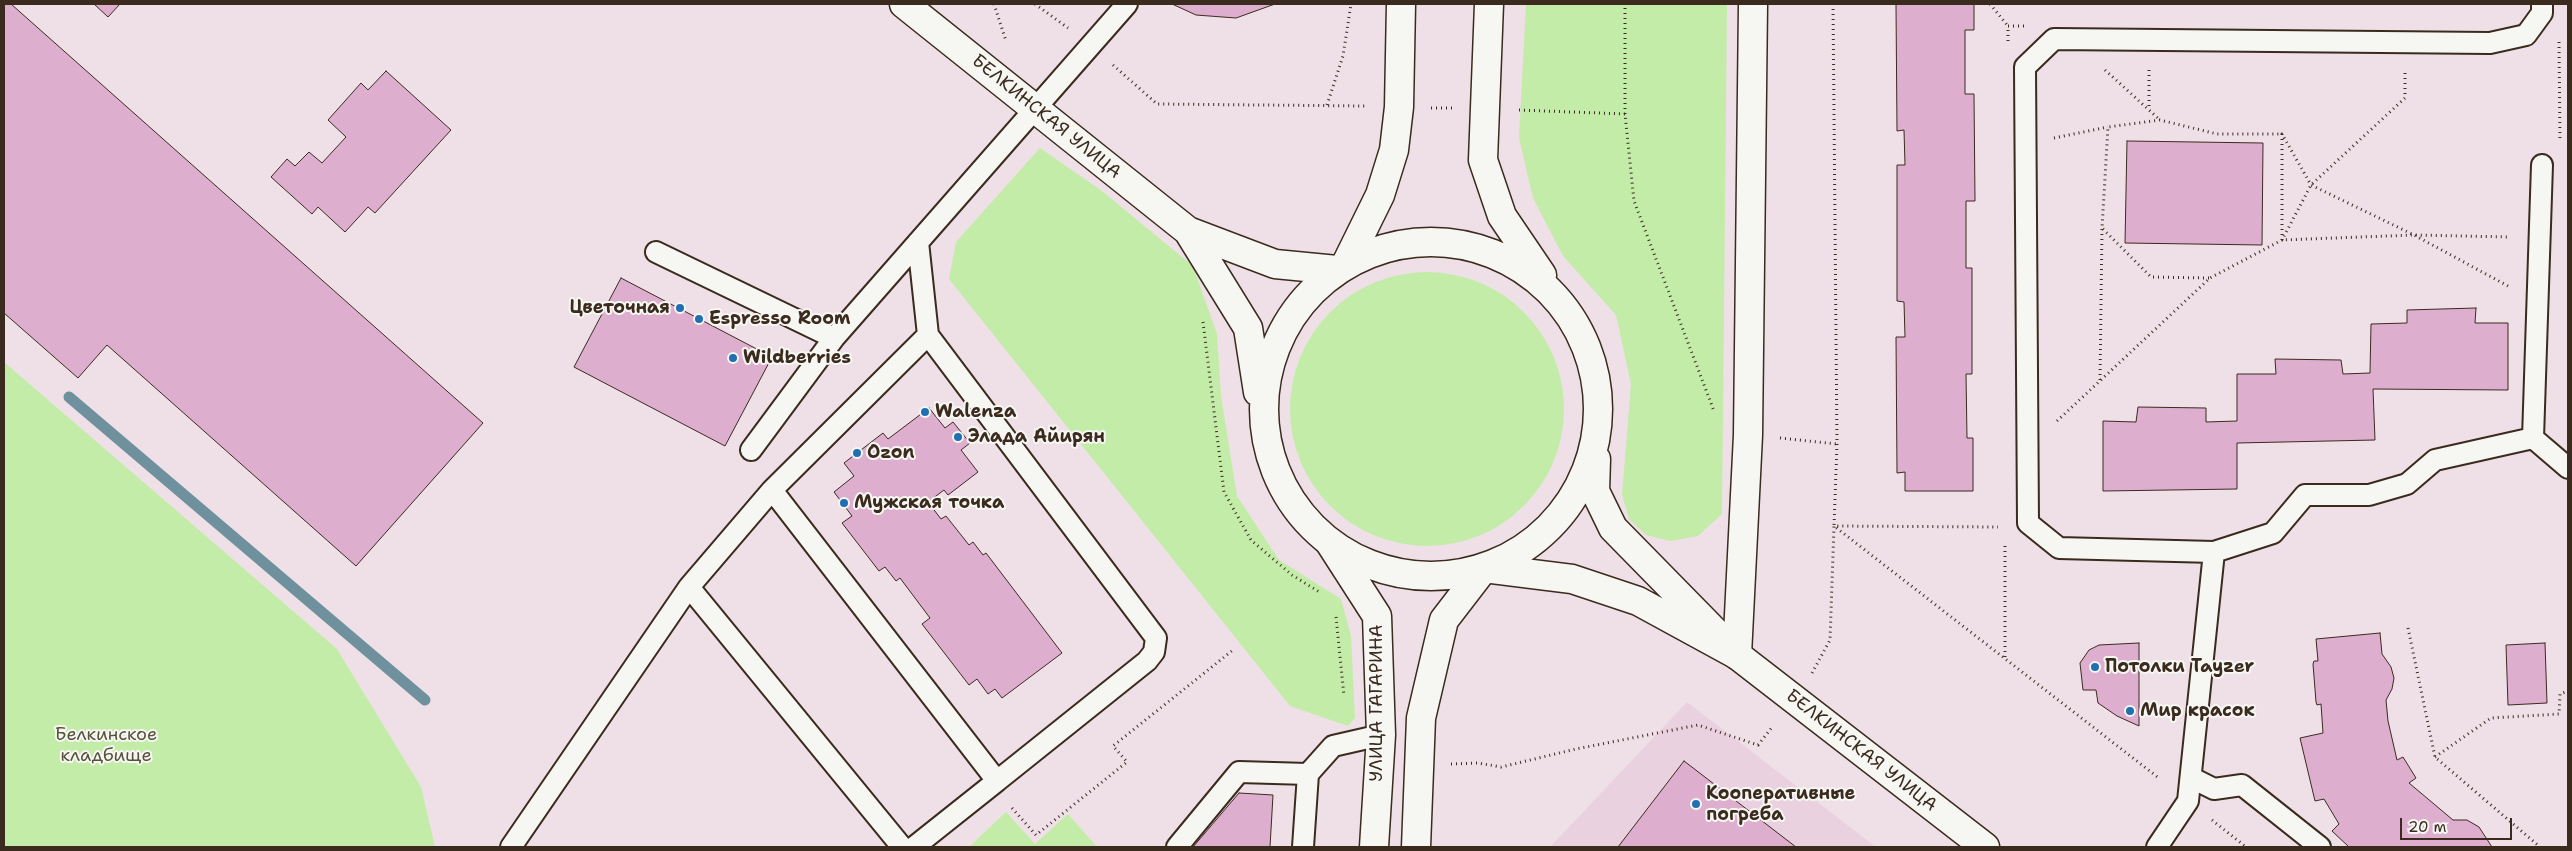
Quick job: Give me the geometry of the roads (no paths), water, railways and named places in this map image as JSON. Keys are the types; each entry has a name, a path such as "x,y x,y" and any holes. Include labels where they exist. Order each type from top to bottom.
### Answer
{"main road":[{"name":"БЕЛКИНСКАЯ УЛИЦА","path":"904,4 1036,107 1188,231 1275,264 1342,266"},
{"path":"1342,266 1380,195 1394,150 1399,107 1401,4"},
{"path":"1489,4 1483,160 1502,216 1560,301 1586,343 1598,390 1596,440 1582,482 1558,519 1524,548 1484,568 1444,576 1404,575 1365,563 1330,543 1298,512 1276,474 1264,431 1265,381 1279,334 1308,293 1342,266 1402,242 1460,242 1515,263 1560,301"},
{"path":"1737,655 1748,435 1753,4"},
{"name":"БЕЛКИНСКАЯ УЛИЦА","path":"1188,231 1248,328 1264,431"},
{"name":"БЕЛКИНСКАЯ УЛИЦА","path":"1596,440 1595,491 1613,528 1737,655"},
{"name":"УЛИЦА ГАГАРИНА","path":"1330,543 1377,616 1381,734 1374,847"},
{"name":"БЕЛКИНСКАЯ УЛИЦА","path":"1484,568 1572,579 1638,601 1737,655 1794,697 1985,847"},
{"path":"1416,847 1421,718 1444,620 1484,568"}],"lane":[{"path":"751,450 834,338 1127,4"},
{"path":"2533,438 2436,460 2407,484 2369,495 2305,495 2273,533 2214,552 2059,548 2028,523 2025,67 2054,39 2490,43 2526,35 2542,13 2542,4"},
{"path":"2533,438 2542,165"},
{"path":"914,847 1146,661 1154,652 1156,638 928,335 918,242"},
{"path":"656,252 834,338"},
{"path":"511,847 689,587 772,490 928,335"},
{"path":"2533,438 2568,468"},
{"path":"772,490 997,781"},
{"path":"2157,847 2188,801 2192,778 2214,552"},
{"path":"689,587 902,847"},
{"path":"1303,847 1308,774 1333,746 1381,734"},
{"path":"1177,847 1239,772 1308,774"},
{"path":"2192,778 2214,789 2242,785 2320,847"}],"waterway":[{"path":"69,397 425,700"}],"place":[{"name":"Цветочная","path":"680,308"},
{"name":"Espresso Room","path":"699,319"},
{"name":"Wildberries","path":"733,358"},
{"name":"Walenza","path":"925,412"},
{"name":"Элада Айирян","path":"958,437"},
{"name":"Ozon","path":"857,453"},
{"name":"Мужская точка","path":"844,503"},
{"name":"Потолки Tayzer","path":"2095,667"},
{"name":"Мир красок","path":"2130,711"},
{"name":"Кооперативные погреба","path":"1696,804"}],"park label":[{"name":"Белкинское кладбище","path":"106,745"}]}
